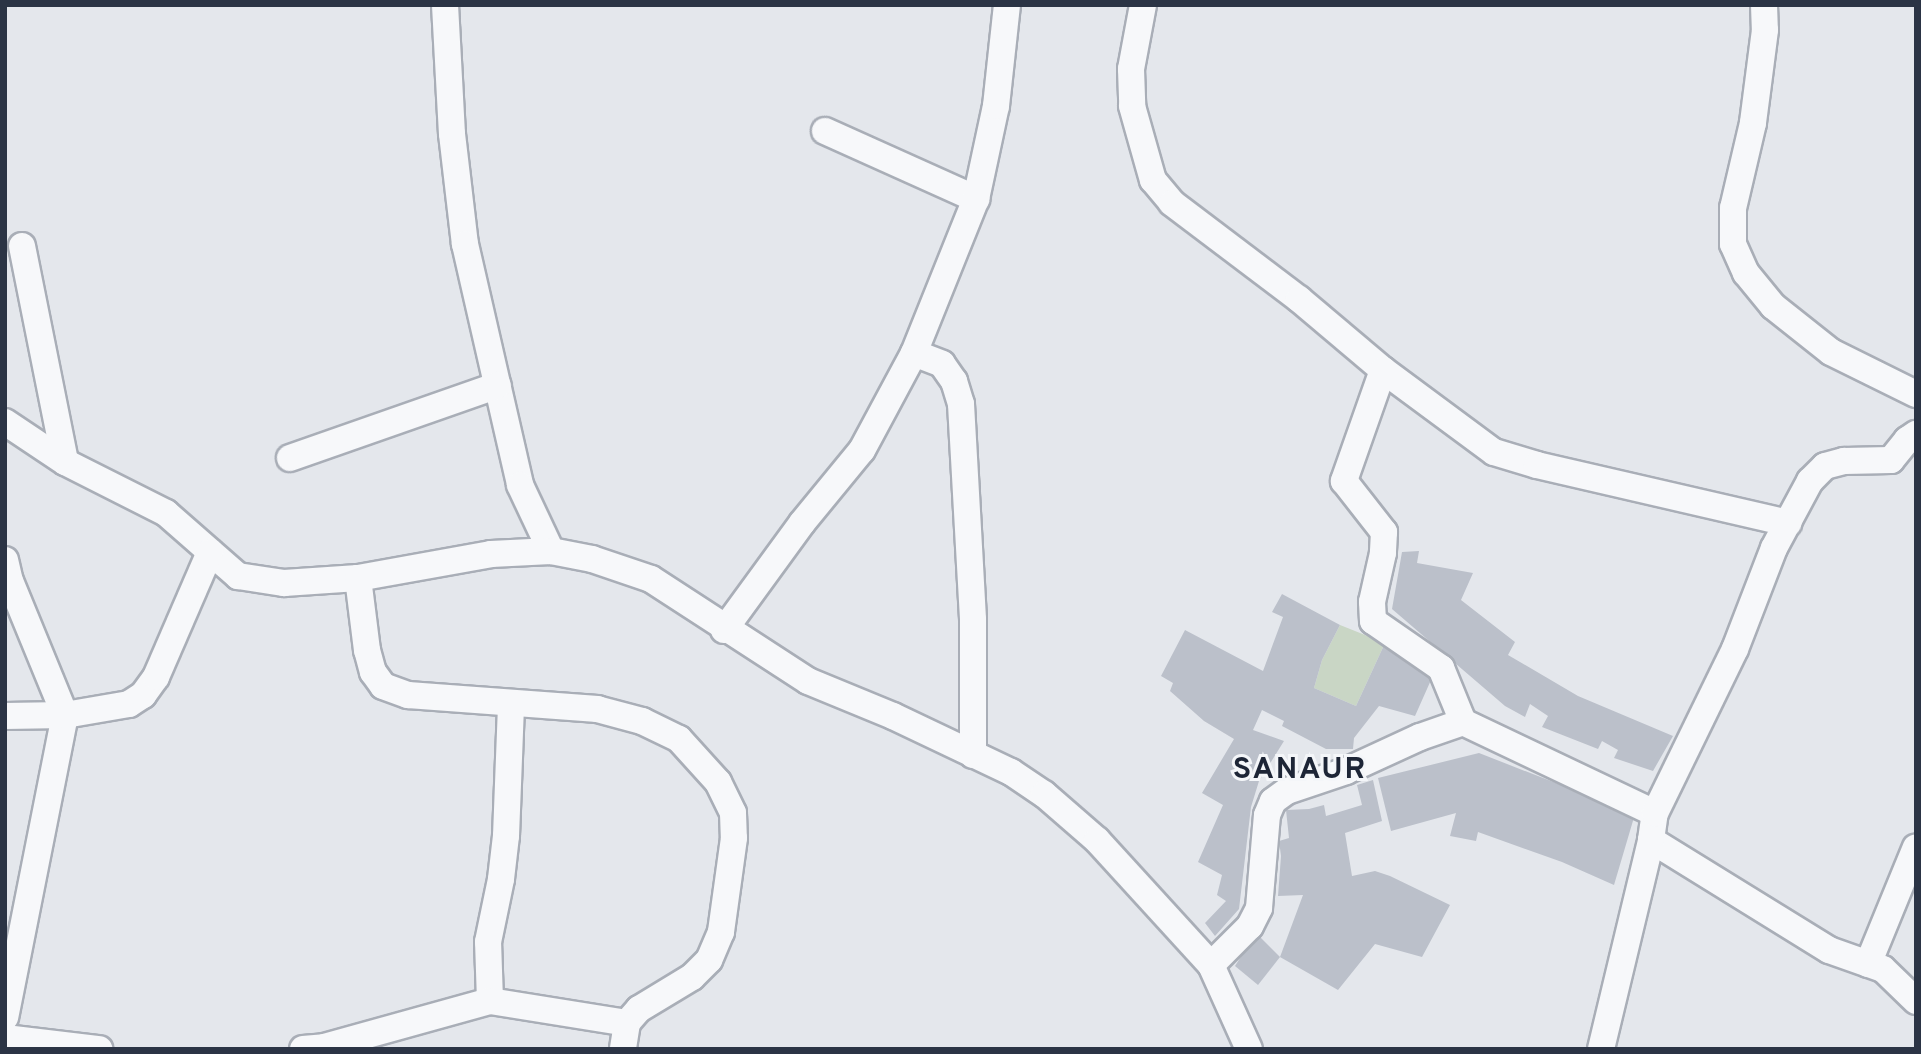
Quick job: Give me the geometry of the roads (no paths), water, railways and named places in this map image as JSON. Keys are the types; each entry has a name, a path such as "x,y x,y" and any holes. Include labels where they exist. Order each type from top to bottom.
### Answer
{"street":[{"path":"445,5 452,134 465,244 520,485 551,551"},
{"path":"724,630 802,523 862,450 914,354 976,199 996,106 1007,5"},
{"path":"1143,5 1131,69 1132,106 1153,180 1172,203 1299,299 1383,370 1494,452 1537,465 1788,523"},
{"path":"1601,1049 1651,840 1655,813 1735,649 1774,548 1810,481 1825,466 1844,461 1891,460 1915,434 1916,393 1831,352 1773,306 1746,273 1733,244 1732,208 1753,123 1765,30 1764,5"},
{"path":"825,131 976,199"},
{"path":"22,246 65,462"},
{"path":"914,354 942,364 954,381 961,404 973,620 974,755"},
{"path":"1383,370 1344,481 1384,532 1383,554 1372,603 1373,621 1441,668 1463,722 1655,813"},
{"path":"290,458 498,385"},
{"path":"5,422 65,462 166,513 238,576 284,583 358,578 491,554 551,551 592,559 651,579 724,630 808,681 893,716 1011,772 1044,794 1097,841 1212,965 1249,1049"},
{"path":"5,716 65,715 129,704 143,695 156,677 210,552"},
{"path":"5,560 10,581 65,715 5,1017"},
{"path":"303,1049 324,1046 490,1001 625,1036 639,1009 692,977 709,960 721,932 734,838 733,813 718,782 678,739 642,721 597,709 408,695 383,686 373,672 358,578"},
{"path":"490,1001 488,942 501,879 506,836 511,703"},
{"path":"1212,965 1250,926 1259,908 1267,816 1273,802 1287,791 1346,771 1420,737 1463,722"},
{"path":"1651,840 1829,950 1883,969 1916,1001"},
{"path":"1868,964 1916,847"},
{"path":"5,1038 99,1049"}],"district":[{"name":"SANAUR","path":"1300,771"}]}
